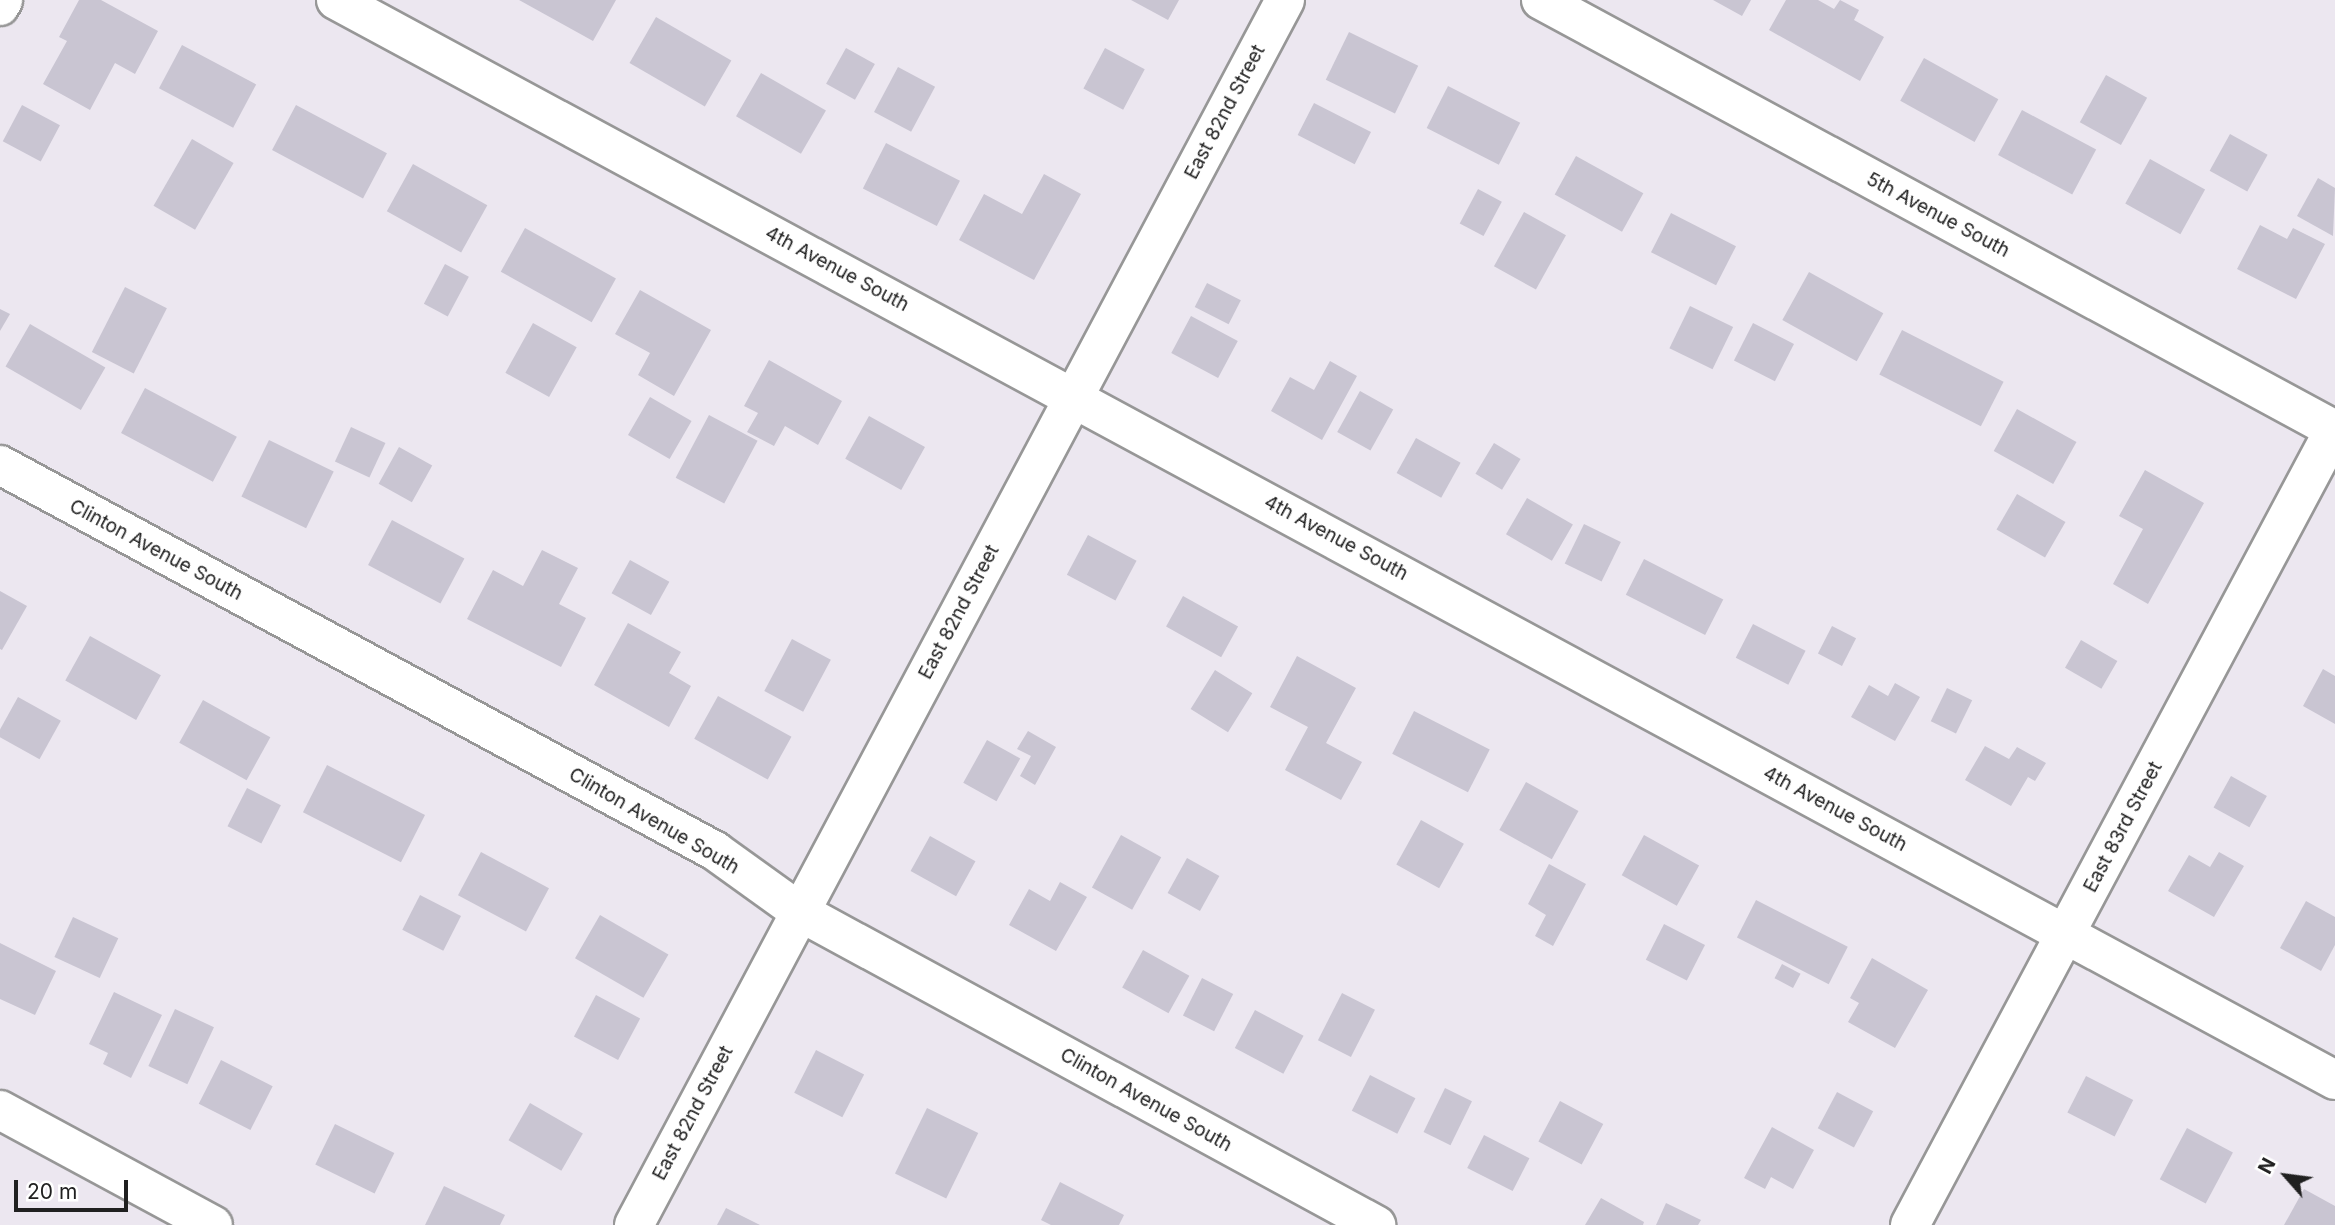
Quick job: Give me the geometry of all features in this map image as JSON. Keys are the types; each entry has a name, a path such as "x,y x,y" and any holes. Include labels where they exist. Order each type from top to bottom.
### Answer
{"street":[{"path":"0,6 3,0"},
{"name":"4th Avenue South","path":"336,0 1074,396 2335,1080"},
{"name":"East 82nd Street","path":"634,1225 1285,0"},
{"name":"5th Avenue South","path":"1541,0 2335,429"},
{"name":"East 83rd Street","path":"1910,1225 2335,429"},
{"name":"Clinton Avenue South","path":"0,466 715,851 800,912 1376,1225"},
{"path":"0,1110 213,1225"}],"building":[{"path":"79,0 101,0 158,31 135,74 115,63 90,110 43,84 67,41 59,37"},
{"path":"519,0 616,0 593,41"},
{"path":"1131,0 1179,0 1168,20"},
{"path":"1713,0 1751,0 1742,16"},
{"path":"1786,0 1818,0 1834,9 1840,0 1859,10 1854,20 1884,37 1860,81 1769,30"},
{"path":"656,17 731,60 705,106 630,63"},
{"path":"1349,32 1418,66 1395,113 1326,80"},
{"path":"182,45 256,84 233,128 159,88"},
{"path":"846,48 875,64 855,100 826,84"},
{"path":"1105,48 1145,69 1123,110 1083,89"},
{"path":"1924,58 1998,99 1975,142 1900,101"},
{"path":"898,67 935,87 911,132 874,112"},
{"path":"761,73 826,110 801,154 736,116"},
{"path":"2106,75 2147,98 2121,145 2080,122"},
{"path":"1448,86 1520,123 1499,165 1427,128"},
{"path":"1314,103 1371,132 1355,164 1298,135"},
{"path":"22,105 60,125 41,161 3,141"},
{"path":"296,105 387,153 363,198 272,150"},
{"path":"2022,110 2096,149 2072,194 1998,155"},
{"path":"2230,134 2268,155 2247,192 2210,171"},
{"path":"192,139 234,163 195,230 154,206"},
{"path":"886,143 960,181 937,226 863,188"},
{"path":"1576,156 1643,193 1622,232 1555,194"},
{"path":"2150,159 2205,190 2180,234 2125,204"},
{"path":"413,164 487,205 461,252 387,211"},
{"path":"1044,174 1081,194 1034,280 959,240 984,194 1022,214"},
{"path":"2318,178 2335,188 2333,236 2297,216"},
{"path":"1478,189 1502,202 1484,236 1460,223"},
{"path":"1524,212 1566,235 1536,289 1494,266"},
{"path":"1671,213 1736,246 1716,285 1651,252"},
{"path":"2260,225 2287,239 2293,228 2325,244 2296,299 2237,269"},
{"path":"525,228 616,278 592,322 501,272"},
{"path":"445,264 469,277 448,316 424,304"},
{"path":"1809,272 1883,313 1857,361 1782,320"},
{"path":"1207,283 1241,300 1229,324 1195,307"},
{"path":"125,287 167,308 134,373 92,352"},
{"path":"640,290 711,330 674,396 638,375 650,353 615,334"},
{"path":"1690,306 1733,327 1713,369 1669,348"},
{"path":"0,309 10,314 0,331"},
{"path":"1191,316 1238,341 1218,378 1171,353"},
{"path":"533,323 577,347 549,397 505,373"},
{"path":"1753,323 1794,344 1775,381 1734,360"},
{"path":"30,324 105,368 81,410 6,366"},
{"path":"1902,330 2004,382 1981,426 1879,375"},
{"path":"769,360 842,401 818,445 785,426 774,446 747,432 758,413 744,406"},
{"path":"1330,361 1357,376 1322,440 1271,411 1290,377 1314,390"},
{"path":"145,388 237,437 213,482 121,433"},
{"path":"1360,391 1393,409 1370,451 1337,432"},
{"path":"650,397 692,421 670,459 628,435"},
{"path":"2017,409 2076,442 2053,484 1994,451"},
{"path":"709,415 758,441 724,504 676,478"},
{"path":"869,416 925,447 901,490 845,459"},
{"path":"351,427 385,443 369,477 335,461"},
{"path":"1416,438 1461,463 1441,498 1397,473"},
{"path":"269,440 334,472 306,528 241,497"},
{"path":"1494,443 1521,459 1502,490 1475,474"},
{"path":"399,447 432,465 412,502 379,484"},
{"path":"2145,470 2204,503 2148,604 2113,584 2143,529 2119,516"},
{"path":"2017,494 2065,522 2045,558 1996,530"},
{"path":"1527,498 1573,524 1552,561 1506,534"},
{"path":"392,520 464,558 440,604 368,565"},
{"path":"1584,524 1621,542 1602,582 1565,564"},
{"path":"1088,535 1137,561 1115,601 1067,575"},
{"path":"542,550 578,568 559,604 586,618 561,667 467,619 493,570 523,586"},
{"path":"1644,559 1723,599 1705,635 1626,595"},
{"path":"630,560 669,582 651,615 612,593"},
{"path":"0,591 27,606 2,650 0,649"},
{"path":"1183,596 1238,627 1221,657 1166,627"},
{"path":"628,623 681,652 669,673 691,686 669,727 594,685"},
{"path":"1753,624 1806,651 1788,685 1736,658"},
{"path":"1832,626 1856,638 1842,666 1818,654"},
{"path":"90,636 161,675 136,720 65,681"},
{"path":"792,639 831,660 803,712 764,691"},
{"path":"2081,640 2117,661 2101,689 2065,668"},
{"path":"1297,656 1356,688 1326,743 1362,762 1341,800 1285,770 1308,727 1270,707"},
{"path":"2323,669 2335,676 2335,724 2303,706"},
{"path":"1215,670 1252,693 1228,732 1191,709"},
{"path":"1895,683 1920,697 1895,741 1851,717 1869,685 1888,696"},
{"path":"1947,688 1972,700 1956,734 1931,721"},
{"path":"718,696 791,737 768,780 694,739"},
{"path":"18,697 61,721 40,759 0,737 0,729"},
{"path":"203,700 270,737 247,780 179,743"},
{"path":"1414,711 1490,750 1468,792 1392,754"},
{"path":"1028,731 1056,747 1035,785 1020,776 1031,756 1017,749"},
{"path":"987,740 1020,758 996,801 963,783"},
{"path":"1985,746 2009,759 2017,747 2046,763 2035,781 2028,777 2011,806 1965,780"},
{"path":"327,765 425,815 401,862 303,812"},
{"path":"2231,776 2267,796 2249,827 2214,807"},
{"path":"1526,782 1578,811 1552,859 1499,830"},
{"path":"247,788 281,805 261,844 227,826"},
{"path":"1421,820 1464,844 1439,888 1396,865"},
{"path":"1121,835 1161,857 1132,910 1092,887"},
{"path":"1644,835 1699,866 1677,906 1622,875"},
{"path":"930,836 975,861 956,896 911,871"},
{"path":"481,852 549,888 526,931 458,895"},
{"path":"2219,852 2244,866 2214,917 2168,891 2189,855 2210,867"},
{"path":"1187,858 1219,876 1200,911 1168,893"},
{"path":"1549,864 1586,884 1553,946 1535,936 1546,915 1528,904"},
{"path":"1060,882 1087,897 1056,951 1009,925 1029,889 1050,901"},
{"path":"420,895 461,916 443,951 402,930"},
{"path":"1756,900 1848,947 1829,984 1737,937"},
{"path":"2306,901 2335,917 2335,945 2321,971 2280,948"},
{"path":"600,915 668,954 643,998 575,958"},
{"path":"73,917 118,938 100,978 54,957"},
{"path":"1664,924 1705,945 1687,981 1646,960"},
{"path":"0,943 56,971 35,1015 0,999"},
{"path":"1143,950 1189,976 1169,1013 1122,988"},
{"path":"1872,958 1928,990 1895,1048 1848,1022 1859,1003 1850,998"},
{"path":"1782,964 1801,974 1793,988 1774,978"},
{"path":"1202,978 1233,994 1214,1031 1183,1015"},
{"path":"114,992 162,1015 131,1078 103,1064 108,1053 89,1044"},
{"path":"1342,993 1375,1010 1351,1057 1318,1040"},
{"path":"596,995 640,1018 618,1060 574,1036"},
{"path":"175,1009 214,1027 187,1084 148,1066"},
{"path":"1255,1010 1304,1036 1283,1074 1235,1048"},
{"path":"816,1050 864,1075 842,1117 794,1093"},
{"path":"221,1060 273,1086 250,1130 199,1104"},
{"path":"1370,1075 1415,1098 1397,1134 1352,1111"},
{"path":"2086,1076 2133,1100 2115,1137 2067,1113"},
{"path":"1445,1088 1472,1101 1450,1145 1424,1132"},
{"path":"1837,1092 1873,1111 1854,1147 1818,1128"},
{"path":"1560,1101 1603,1124 1582,1165 1538,1142"},
{"path":"530,1103 583,1134 561,1171 508,1140"},
{"path":"927,1108 978,1133 946,1199 895,1174"},
{"path":"335,1124 394,1153 375,1193 315,1164"},
{"path":"1772,1127 1814,1150 1793,1189 1771,1177 1765,1189 1744,1178"},
{"path":"2187,1128 2233,1152 2206,1204 2160,1179"},
{"path":"1484,1135 1529,1158 1513,1191 1467,1168"},
{"path":"1060,1182 1124,1215 1119,1225 1051,1225 1041,1220"},
{"path":"444,1186 505,1215 500,1225 425,1225"},
{"path":"2304,1189 2335,1206 2335,1225 2284,1225"},
{"path":"1601,1198 1644,1222 1643,1225 1585,1225"},
{"path":"1666,1203 1701,1220 1698,1225 1656,1225"},
{"path":"726,1208 760,1225 717,1225"}]}
